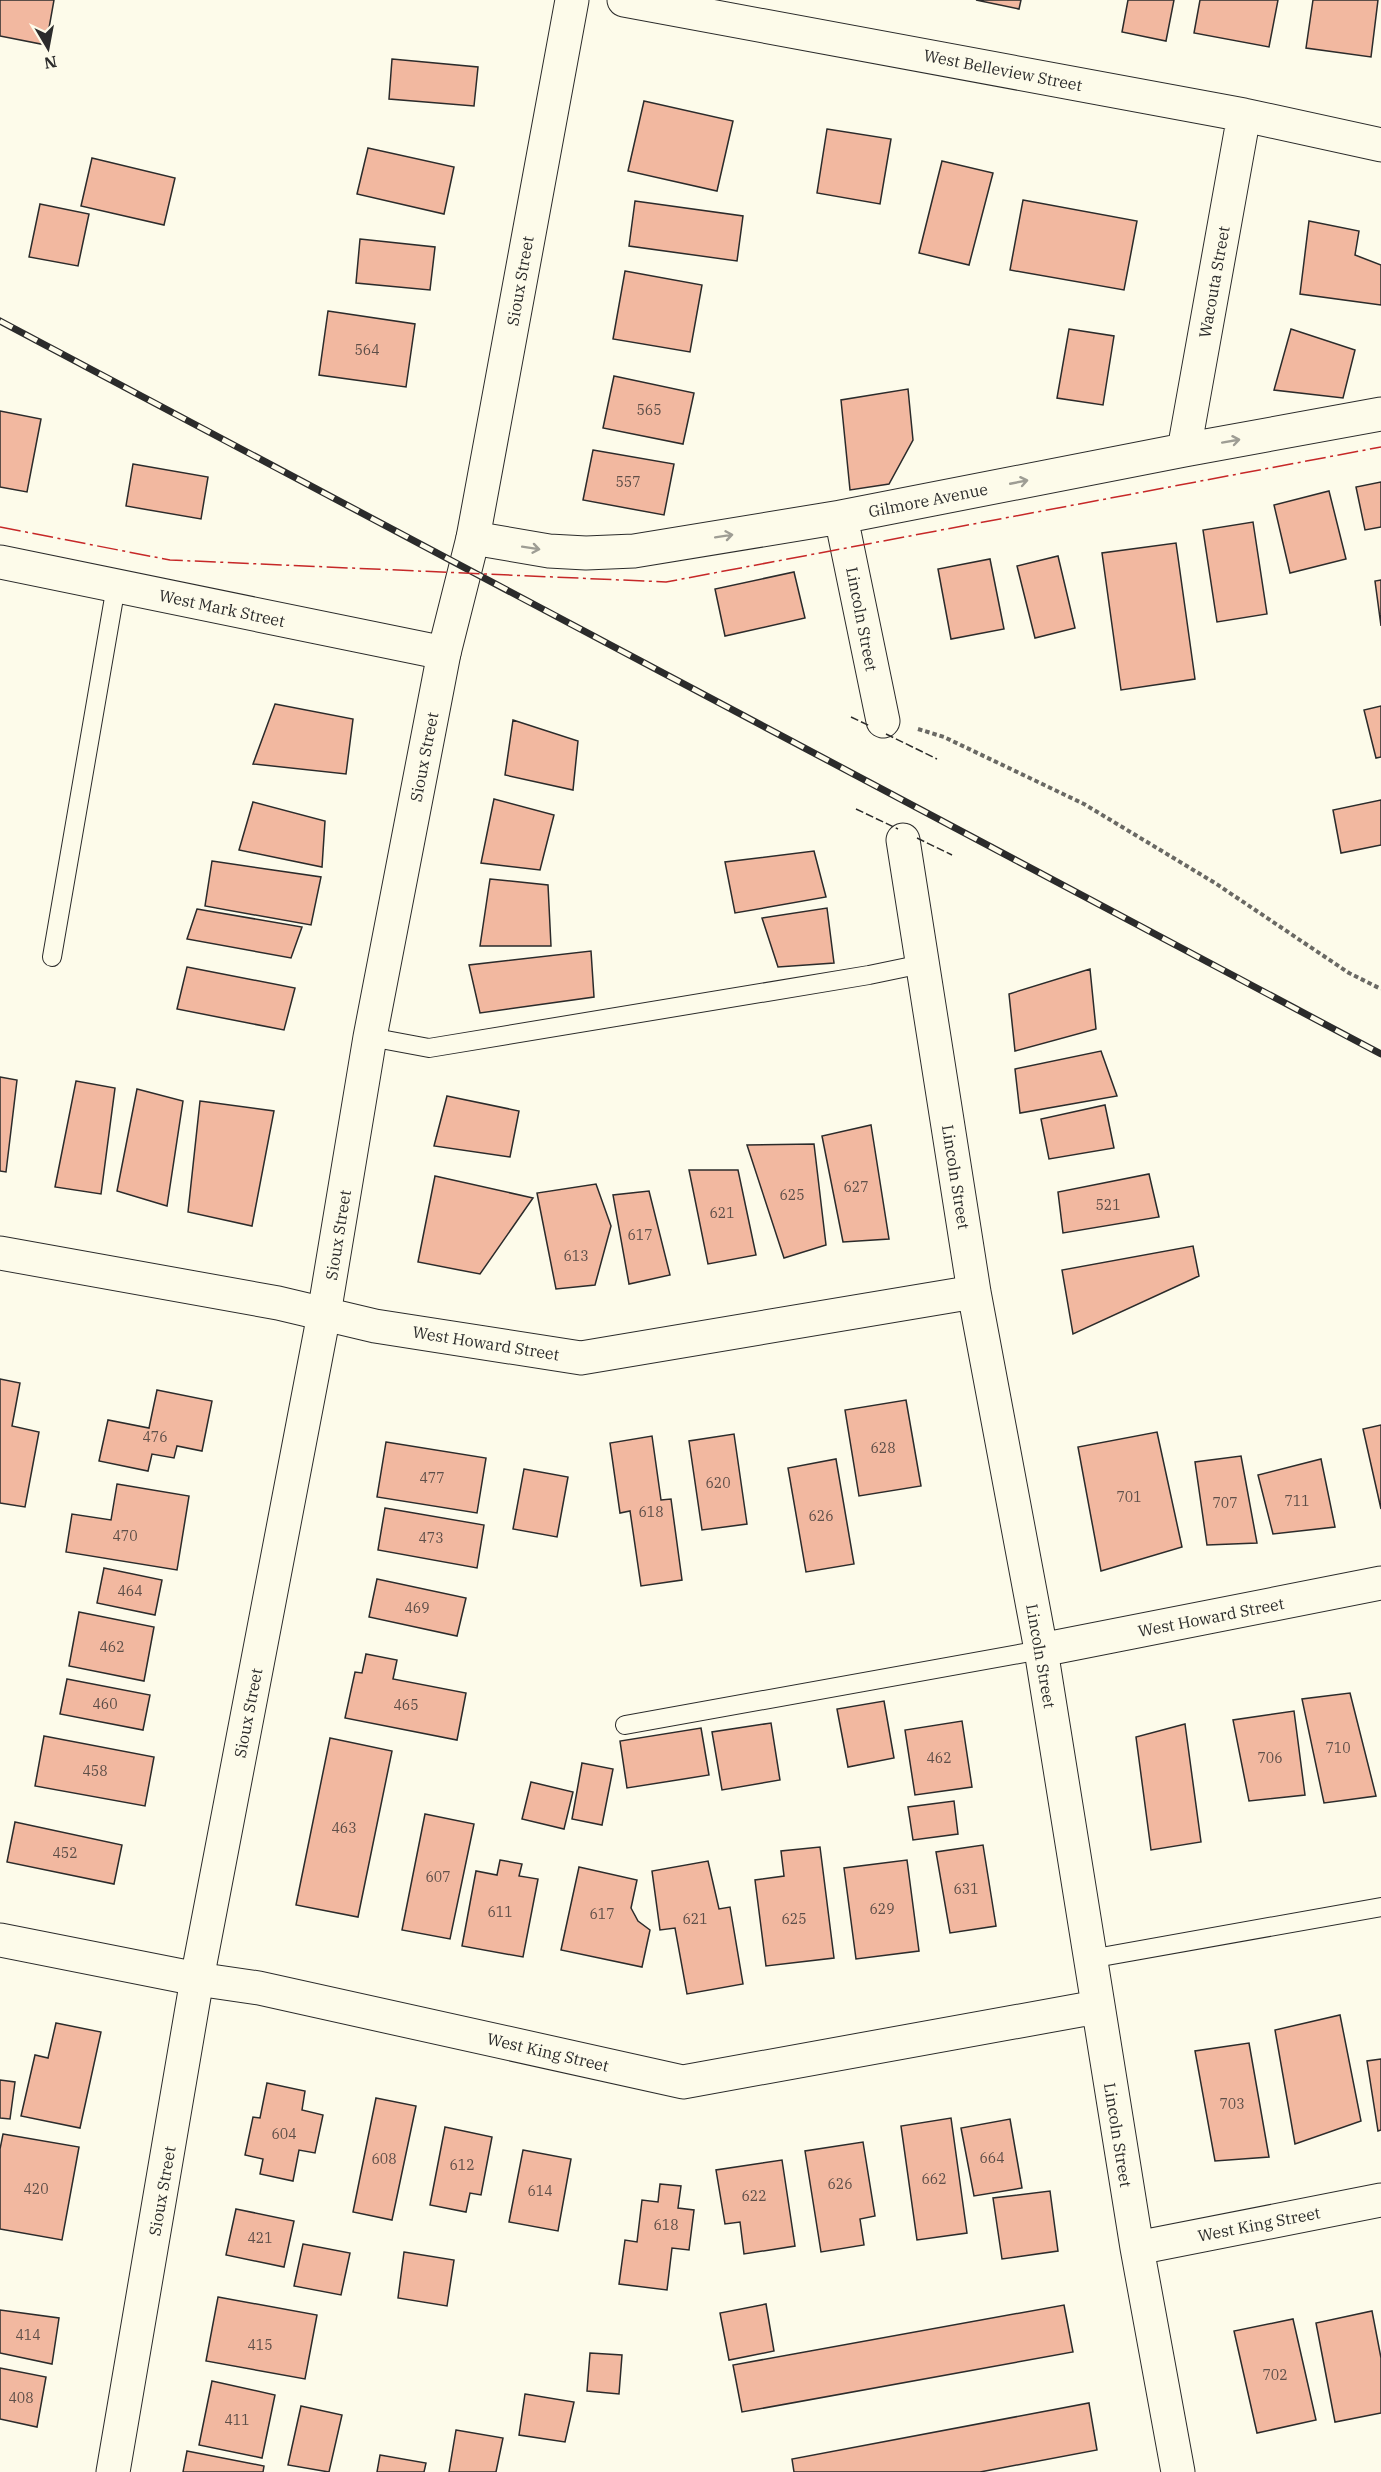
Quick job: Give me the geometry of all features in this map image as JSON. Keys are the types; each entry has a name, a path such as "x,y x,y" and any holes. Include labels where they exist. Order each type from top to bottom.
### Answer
{"street":[{"name":"Sioux Street","path":"113,2472 198,1979 324,1314 370,1037 444,653 473,538 572,0"},
{"name":"West Belleview Street","path":"624,0 1244,115 1381,145"},
{"name":"Wacouta Street","path":"1184,450 1244,115"},
{"name":"Gilmore Avenue","path":"473,538 549,550 586,553 634,551 841,517 1381,414"},
{"name":"Lincoln Street","path":"841,517 882,721"},
{"name":"West Mark Street","path":"0,562 444,653"},
{"name":"Lincoln Street","path":"903,840 974,1292 1041,1650 1137,2248 1178,2472"},
{"name":"West Howard Street","path":"0,1253 278,1303 375,1326 581,1358 974,1292"},
{"name":"West Howard Street","path":"1041,1650 1381,1583"},
{"name":"West King Street","path":"0,1940 198,1979 259,1988 682,2082 1097,2007"},
{"name":"West King Street","path":"1137,2248 1381,2200"}],"lane":[{"path":"52,957 116,586"},
{"path":"370,1037 429,1048 869,975 922,964"},
{"path":"625,1725 1041,1650"},
{"path":"1090,1959 1381,1907"}],"path":[{"path":"882,721 944,737 1084,804 1215,883 1349,973 1381,989"}],"building":[{"path":"0,0 54,0 46,45 0,36"},
{"path":"976,0 1021,0 1019,9"},
{"path":"1128,0 1174,0 1166,41 1122,32"},
{"path":"1200,0 1278,0 1269,47 1194,33"},
{"path":"1313,0 1378,0 1371,57 1306,48"},
{"path":"392,59 478,67 474,106 389,99"},
{"path":"644,101 733,121 717,191 628,171"},
{"path":"827,129 891,139 880,204 817,193"},
{"path":"368,148 454,167 444,214 357,194"},
{"path":"92,158 175,178 164,225 81,206"},
{"path":"942,161 993,173 969,265 919,253"},
{"path":"1023,200 1137,221 1124,290 1010,270"},
{"path":"635,201 743,216 737,261 629,246"},
{"path":"40,204 89,214 78,266 29,257"},
{"path":"1309,221 1359,231 1355,255 1381,265 1381,305 1300,294"},
{"path":"360,239 435,247 430,290 356,283"},
{"path":"625,271 702,285 690,352 613,339"},
{"path":"328,311 415,324 406,387 319,375"},
{"path":"1069,329 1114,336 1103,405 1057,398"},
{"path":"1291,329 1355,350 1343,398 1274,390"},
{"path":"614,376 694,393 683,444 603,428"},
{"path":"908,389 913,440 889,484 850,490 841,400"},
{"path":"0,411 41,419 27,492 0,487"},
{"path":"593,450 674,464 664,515 583,500"},
{"path":"133,464 208,477 201,519 126,506"},
{"path":"1381,482 1381,527 1365,530 1356,487"},
{"path":"1329,491 1346,559 1290,573 1274,505"},
{"path":"1253,522 1267,614 1217,622 1203,530"},
{"path":"1176,543 1195,679 1121,690 1102,553"},
{"path":"1058,556 1075,628 1035,638 1017,566"},
{"path":"990,559 1004,629 951,639 938,569"},
{"path":"794,572 805,618 725,636 715,589"},
{"path":"1381,580 1381,626 1375,581"},
{"path":"275,704 353,719 346,774 253,764"},
{"path":"1381,706 1381,757 1376,758 1364,710"},
{"path":"513,720 578,741 573,790 505,775"},
{"path":"494,799 554,815 540,870 481,863"},
{"path":"1381,800 1381,845 1341,853 1333,810"},
{"path":"253,802 325,821 322,867 239,850"},
{"path":"814,851 826,897 735,913 725,862"},
{"path":"212,861 321,877 311,925 205,906"},
{"path":"490,879 548,885 551,946 480,946"},
{"path":"827,908 834,963 778,967 762,918"},
{"path":"197,909 302,927 291,958 187,939"},
{"path":"591,951 594,997 480,1013 469,965"},
{"path":"187,967 295,988 284,1030 177,1009"},
{"path":"1090,969 1096,1029 1015,1051 1009,994"},
{"path":"1101,1051 1117,1096 1020,1113 1015,1069"},
{"path":"0,1077 17,1080 6,1172 0,1171"},
{"path":"76,1081 115,1088 101,1194 55,1187"},
{"path":"137,1089 183,1101 167,1206 117,1191"},
{"path":"447,1096 519,1111 510,1157 434,1146"},
{"path":"200,1101 274,1111 252,1226 188,1212"},
{"path":"1105,1105 1114,1148 1049,1159 1041,1119"},
{"path":"871,1125 889,1239 843,1242 822,1136"},
{"path":"814,1144 826,1245 784,1258 747,1145"},
{"path":"689,1170 738,1170 756,1255 708,1264"},
{"path":"1149,1174 1159,1217 1063,1233 1058,1192"},
{"path":"435,1176 533,1198 480,1274 418,1262"},
{"path":"596,1184 611,1226 595,1285 556,1289 537,1193"},
{"path":"649,1191 670,1275 629,1284 613,1195"},
{"path":"1193,1246 1199,1276 1073,1334 1062,1270"},
{"path":"0,1379 20,1383 12,1426 39,1432 25,1507 0,1503"},
{"path":"157,1390 212,1401 202,1451 177,1446 174,1458 152,1454 148,1471 99,1461 108,1420 149,1428"},
{"path":"906,1400 921,1486 859,1496 845,1410"},
{"path":"1381,1425 1381,1509 1363,1429"},
{"path":"1157,1432 1182,1547 1101,1571 1078,1447"},
{"path":"734,1434 747,1524 702,1530 689,1441"},
{"path":"652,1436 661,1500 671,1499 682,1580 641,1586 630,1511 620,1513 610,1443"},
{"path":"386,1442 486,1458 477,1513 377,1497"},
{"path":"1241,1456 1257,1543 1207,1545 1195,1462"},
{"path":"836,1459 854,1564 806,1572 788,1468"},
{"path":"1321,1459 1335,1527 1273,1534 1258,1475"},
{"path":"524,1469 568,1477 557,1537 513,1529"},
{"path":"117,1484 189,1496 177,1570 66,1552 72,1514 111,1520"},
{"path":"385,1508 484,1525 477,1568 378,1550"},
{"path":"104,1568 162,1580 155,1615 97,1603"},
{"path":"377,1579 466,1598 457,1636 369,1617"},
{"path":"79,1612 154,1627 144,1681 69,1666"},
{"path":"366,1654 397,1660 393,1679 466,1693 457,1740 345,1718 355,1672 362,1673"},
{"path":"67,1679 150,1695 143,1730 60,1714"},
{"path":"1350,1693 1376,1796 1324,1803 1302,1699"},
{"path":"884,1701 894,1758 848,1767 837,1709"},
{"path":"1294,1711 1305,1795 1249,1801 1233,1720"},
{"path":"962,1721 972,1787 915,1795 905,1730"},
{"path":"771,1723 780,1780 722,1790 712,1732"},
{"path":"1185,1724 1201,1842 1151,1850 1136,1737"},
{"path":"701,1728 709,1775 627,1788 620,1741"},
{"path":"44,1736 154,1757 145,1806 35,1786"},
{"path":"330,1738 392,1751 358,1917 296,1905"},
{"path":"582,1763 613,1769 602,1825 572,1819"},
{"path":"531,1782 573,1792 564,1829 522,1819"},
{"path":"954,1801 958,1834 913,1840 908,1807"},
{"path":"425,1814 474,1824 450,1939 402,1930"},
{"path":"15,1822 122,1845 114,1884 7,1862"},
{"path":"983,1845 996,1926 950,1933 936,1852"},
{"path":"820,1847 834,1958 766,1966 755,1880 784,1876 781,1851"},
{"path":"500,1860 522,1864 519,1876 538,1879 523,1957 462,1946 476,1871 497,1875"},
{"path":"907,1860 919,1951 856,1959 844,1868"},
{"path":"708,1861 719,1909 730,1907 743,1984 687,1994 675,1928 660,1930 652,1871"},
{"path":"579,1867 637,1880 631,1908 638,1921 650,1930 642,1967 561,1950"},
{"path":"1340,2015 1361,2121 1295,2144 1275,2030"},
{"path":"56,2023 101,2032 80,2128 21,2116 35,2055 48,2058"},
{"path":"1249,2043 1269,2157 1215,2161 1195,2051"},
{"path":"1381,2059 1381,2130 1378,2131 1367,2061"},
{"path":"0,2080 15,2082 10,2119 0,2118"},
{"path":"267,2083 305,2091 302,2110 323,2115 315,2153 299,2150 293,2181 260,2174 263,2159 245,2155 253,2117 260,2118"},
{"path":"376,2098 416,2106 392,2220 353,2212"},
{"path":"951,2118 967,2233 917,2240 901,2126"},
{"path":"1010,2119 1022,2188 974,2196 961,2128"},
{"path":"445,2127 492,2137 481,2195 470,2193 466,2212 430,2205"},
{"path":"3,2134 79,2147 62,2240 0,2229 0,2149"},
{"path":"863,2142 875,2216 860,2219 864,2245 821,2252 805,2151"},
{"path":"523,2150 571,2159 558,2231 509,2222"},
{"path":"782,2160 795,2246 744,2254 740,2222 725,2224 716,2170"},
{"path":"660,2184 681,2186 678,2208 694,2210 689,2250 672,2248 667,2290 619,2284 625,2240 637,2242 642,2200 658,2202"},
{"path":"1050,2191 1058,2251 1002,2259 993,2198"},
{"path":"236,2209 294,2221 284,2267 226,2255"},
{"path":"303,2244 350,2253 341,2295 294,2286"},
{"path":"404,2252 454,2260 447,2306 398,2298"},
{"path":"218,2297 317,2315 305,2379 206,2361"},
{"path":"766,2304 774,2351 729,2360 720,2313"},
{"path":"1064,2305 1073,2352 742,2412 733,2365"},
{"path":"0,2310 59,2318 52,2364 0,2353"},
{"path":"1372,2311 1381,2358 1381,2413 1335,2422 1316,2323"},
{"path":"1293,2319 1316,2420 1257,2433 1234,2331"},
{"path":"590,2353 622,2355 619,2394 587,2391"},
{"path":"0,2368 46,2377 37,2427 0,2419"},
{"path":"212,2381 275,2395 262,2458 199,2445"},
{"path":"525,2394 574,2402 565,2442 519,2435"},
{"path":"1089,2403 1097,2450 980,2472 794,2472 792,2459"},
{"path":"301,2406 342,2415 329,2472 288,2465"},
{"path":"456,2430 503,2438 496,2472 449,2472"},
{"path":"187,2451 264,2466 263,2472 183,2472"},
{"path":"380,2455 426,2463 424,2472 377,2472"}],"railway":[{"path":"0,321 1381,1054"}],"fence":[{"path":"851,717 870,726"},
{"path":"886,734 937,759"},
{"path":"856,809 898,829"},
{"path":"917,838 952,855"}],"power":[{"path":"0,527 170,560 666,582 1381,447"}]}
